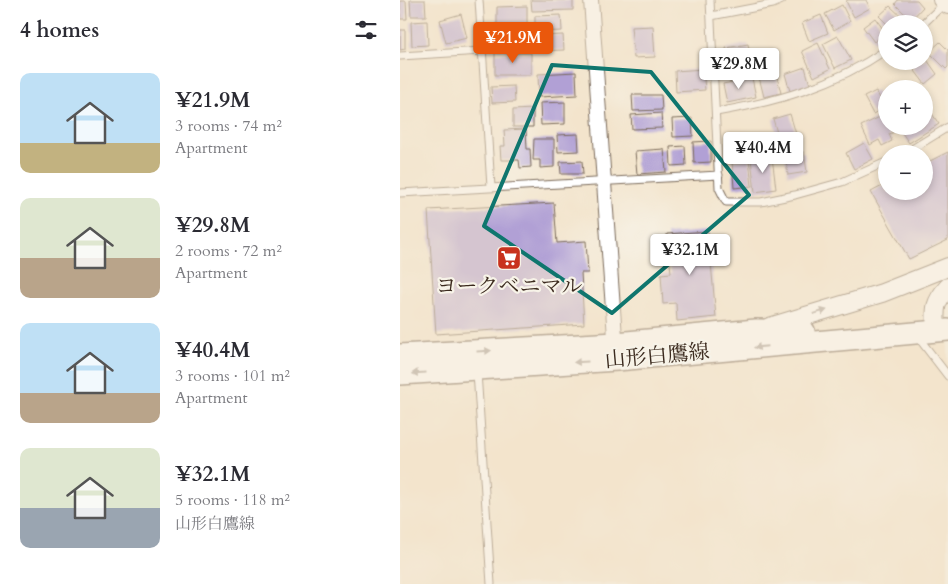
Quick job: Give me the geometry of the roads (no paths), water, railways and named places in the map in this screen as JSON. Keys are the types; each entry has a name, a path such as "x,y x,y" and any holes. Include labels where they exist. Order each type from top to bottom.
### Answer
{"main road":[{"name":"山形白鷹線","path":"400,374 477,370 756,330 914,333"},
{"name":"山形白鷹線","path":"400,355 616,351 942,331"}],"street":[{"path":"591,0 616,351"},
{"path":"756,330 882,294 948,266"},
{"path":"942,331 935,309 940,296 948,287"}],"lane":[{"path":"479,0 491,187"},
{"path":"710,0 719,188 726,202 760,202 795,195 842,182 878,166"},
{"path":"711,16 773,4 782,0"},
{"path":"932,15 945,3"},
{"path":"400,56 482,51"},
{"path":"716,112 770,102 802,92 839,77 878,56"},
{"path":"919,145 948,127"},
{"path":"400,192 719,175"},
{"path":"914,333 948,376"},
{"path":"477,370 491,584"}],"place":[{"name":"ヨークベニマル","path":"509,258"}]}
